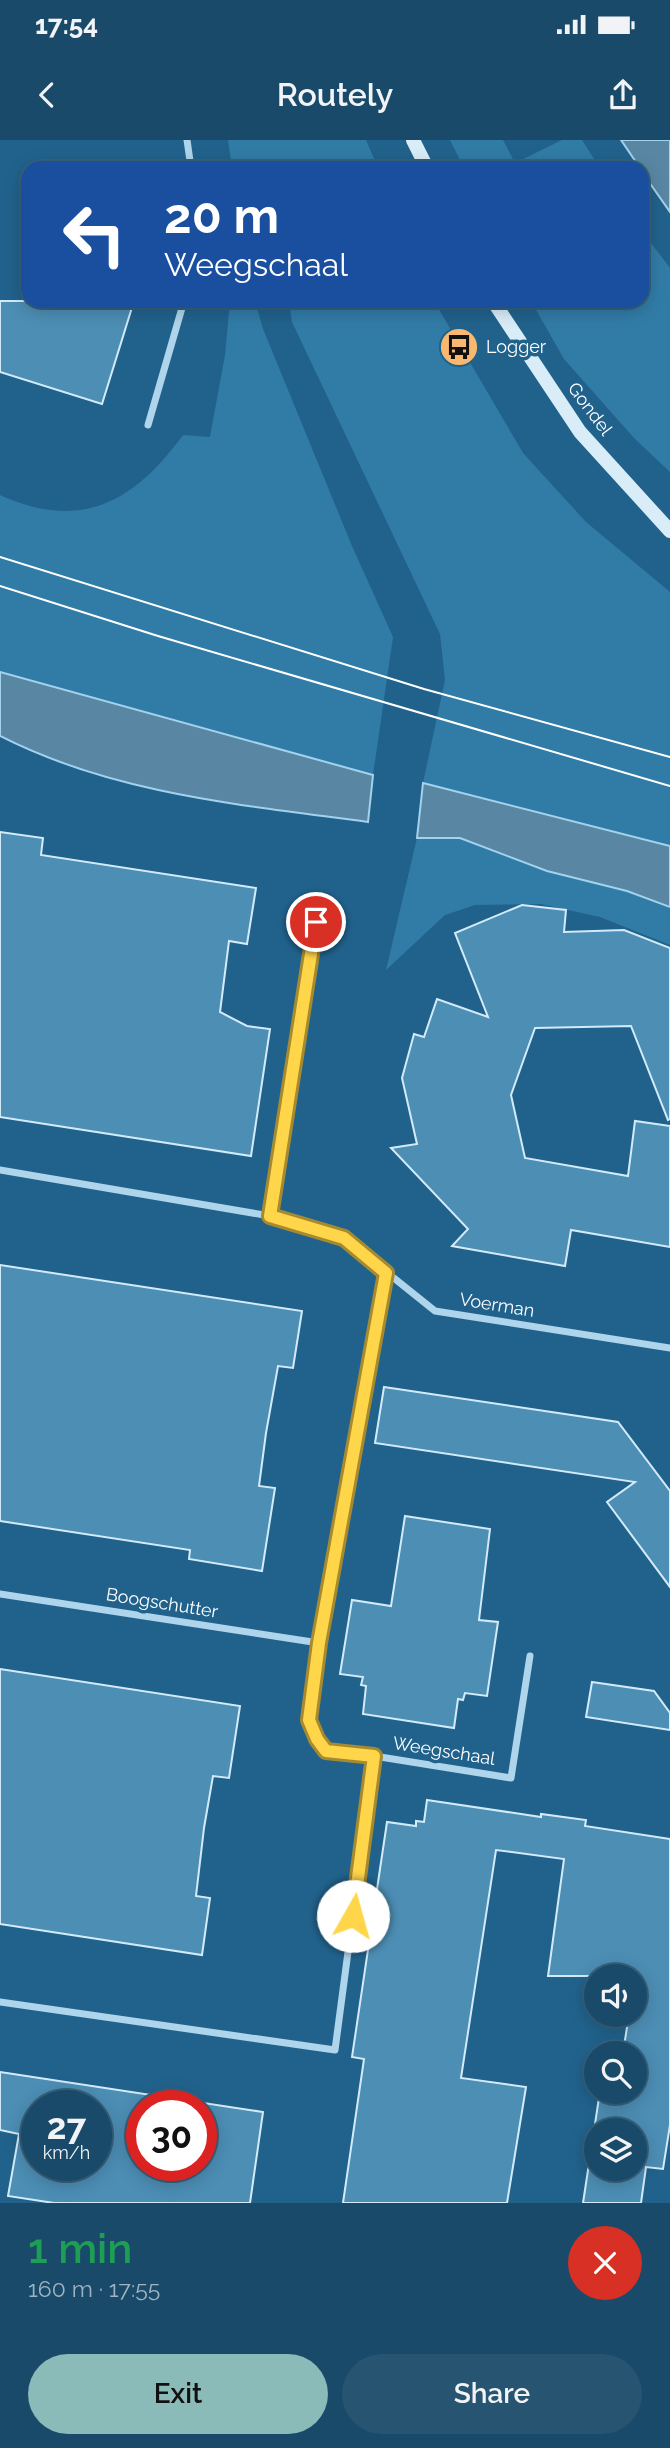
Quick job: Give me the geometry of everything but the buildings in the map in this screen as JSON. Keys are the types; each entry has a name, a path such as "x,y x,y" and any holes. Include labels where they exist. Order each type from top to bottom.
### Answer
{"street":[{"path":"187,140 190,161"},
{"path":"413,140 424,161"},
{"path":"148,425 182,308"},
{"name":"Gondel","path":"498,308 580,432 670,531"},
{"path":"0,1170 270,1216 316,922"},
{"name":"Voerman","path":"270,1216 344,1238 435,1311 670,1348"},
{"name":"Weegschaal","path":"386,1273 319,1643 309,1720 317,1739 326,1751 511,1778 530,1656"},
{"name":"Boogschutter","path":"0,1594 319,1643"},
{"name":"Weegschaal","path":"0,2002 335,2050 374,1756"}],"shaded area":[{"path":"228,140 366,140 375,161 231,161"},
{"path":"450,140 503,140 514,161 460,161"},
{"path":"562,140 582,140 596,161 519,161"},
{"path":"621,140 670,140 670,212 649,182 649,161 635,161"},
{"path":"649,240 670,268 670,472 634,438 564,359 535,308 649,308"},
{"path":"229,308 257,308 263,329 352,546 393,637 373,775 0,672 0,495 29,506 56,511 81,510 104,504 125,493 145,478 183,435 210,437 225,355"},
{"path":"290,308 438,308 523,453 586,522 670,592 670,846 423,783 445,680 440,634 292,322"},
{"path":"0,672 373,775 368,822 226,803 180,794 88,772 43,756 0,736"},
{"path":"423,783 670,846 670,907 627,891 547,871 460,838 417,838"},
{"path":"417,838 460,838 547,871 627,891 670,907 670,945 600,917 541,904 475,905 445,915 386,970"}],"tram line":[{"path":"0,557 424,689 670,757"},
{"path":"0,586 158,636 670,786"}],"place":[{"name":"Logger","path":"459,347"}],"route":[{"path":"316,922 270,1216 344,1238 386,1273 319,1643 309,1720 317,1739 326,1751 374,1756 353,1916"}]}
